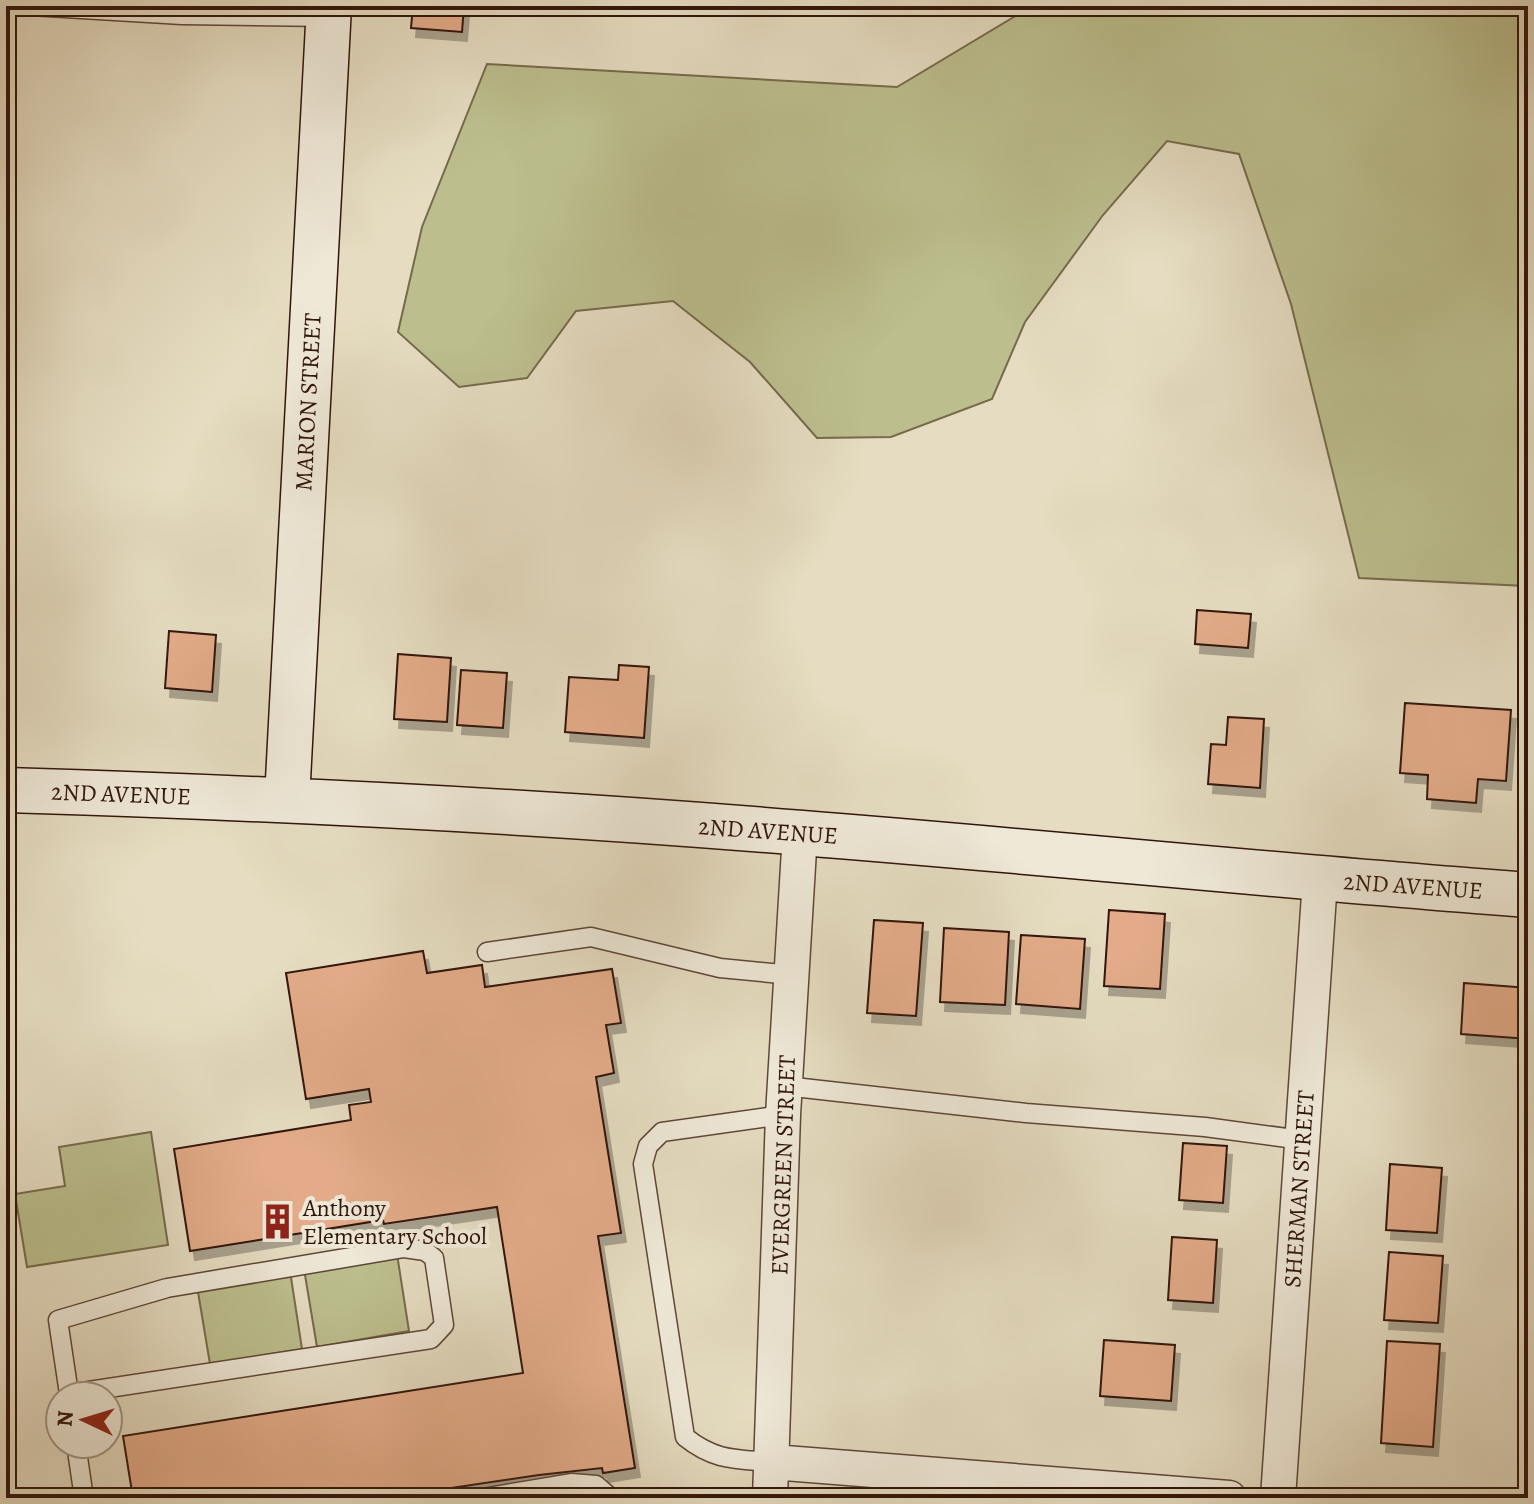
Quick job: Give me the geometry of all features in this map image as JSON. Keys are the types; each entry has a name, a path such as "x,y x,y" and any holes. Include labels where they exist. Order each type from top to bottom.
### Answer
{"street":[{"name":"MARION STREET","path":"287,799 328,12"},
{"name":"2ND AVENUE","path":"6,790 287,799 800,833 1320,880 1528,895"},
{"name":"EVERGREEN STREET","path":"770,1498 784,1100 800,833"},
{"name":"SHERMAN STREET","path":"1278,1498 1320,880"},
{"path":"772,1462 1229,1498"}],"lane":[{"path":"31,6 182,15 328,12"},
{"path":"487,952 591,937 720,968 792,975"},
{"path":"772,1462 731,1459 704,1452 685,1437 643,1164 648,1146 662,1132 784,1100 1026,1113 1205,1127 1302,1140"},
{"path":"404,1248 425,1251 434,1258 444,1325 431,1339 69,1395 58,1320 167,1288 404,1248"},
{"path":"78,1460 84,1498"},
{"path":"482,1498 571,1483 596,1485 611,1498"}],"green space":[{"path":"1024,6 1528,6 1528,586 1359,578 1291,304 1239,154 1167,141 1103,215 1025,322 992,399 891,437 817,438 750,362 673,301 576,311 527,378 459,387 398,332 422,227 487,64 897,87 1017,15"},
{"path":"151,1132 168,1245 27,1267 15,1194 65,1186 59,1147"},
{"path":"397,1254 409,1331 317,1347 304,1269"},
{"path":"290,1271 302,1349 210,1364 197,1286"}],"building":[{"path":"413,6 464,6 462,32 411,28"},
{"path":"1197,610 1251,614 1248,648 1195,644"},
{"path":"169,631 216,635 212,692 165,688"},
{"path":"398,654 451,658 447,722 394,719"},
{"path":"619,665 649,667 644,738 565,732 569,677 618,680"},
{"path":"461,670 507,673 503,728 457,725"},
{"path":"1405,703 1511,710 1506,781 1478,779 1476,803 1427,799 1428,775 1400,773"},
{"path":"1228,717 1264,719 1260,788 1208,784 1211,744 1226,745"},
{"path":"1109,910 1165,914 1160,989 1104,986"},
{"path":"874,920 923,923 916,1016 867,1013"},
{"path":"944,928 1009,932 1005,1005 940,1002"},
{"path":"1021,935 1085,939 1080,1009 1016,1004"},
{"name":"Anthony Elementary School","path":"423,951 427,973 482,965 485,987 612,969 621,1023 606,1025 614,1073 596,1077 621,1233 598,1236 635,1468 603,1473 602,1468 539,1475 384,1498 133,1498 124,1436 523,1373 497,1207 384,1224 383,1220 190,1251 174,1149 351,1120 349,1105 371,1102 369,1089 306,1099 286,973"},
{"path":"1464,983 1528,988 1528,1039 1461,1034"},
{"path":"1183,1143 1227,1146 1223,1203 1179,1200"},
{"path":"1390,1164 1442,1168 1437,1233 1386,1230"},
{"path":"1172,1237 1217,1240 1213,1303 1168,1300"},
{"path":"1389,1252 1443,1256 1438,1323 1384,1320"},
{"path":"1104,1340 1175,1345 1171,1401 1100,1396"},
{"path":"1387,1341 1440,1344 1433,1447 1381,1443"}],"place":[{"name":"Anthony Elementary School","path":"277,1222"}]}
